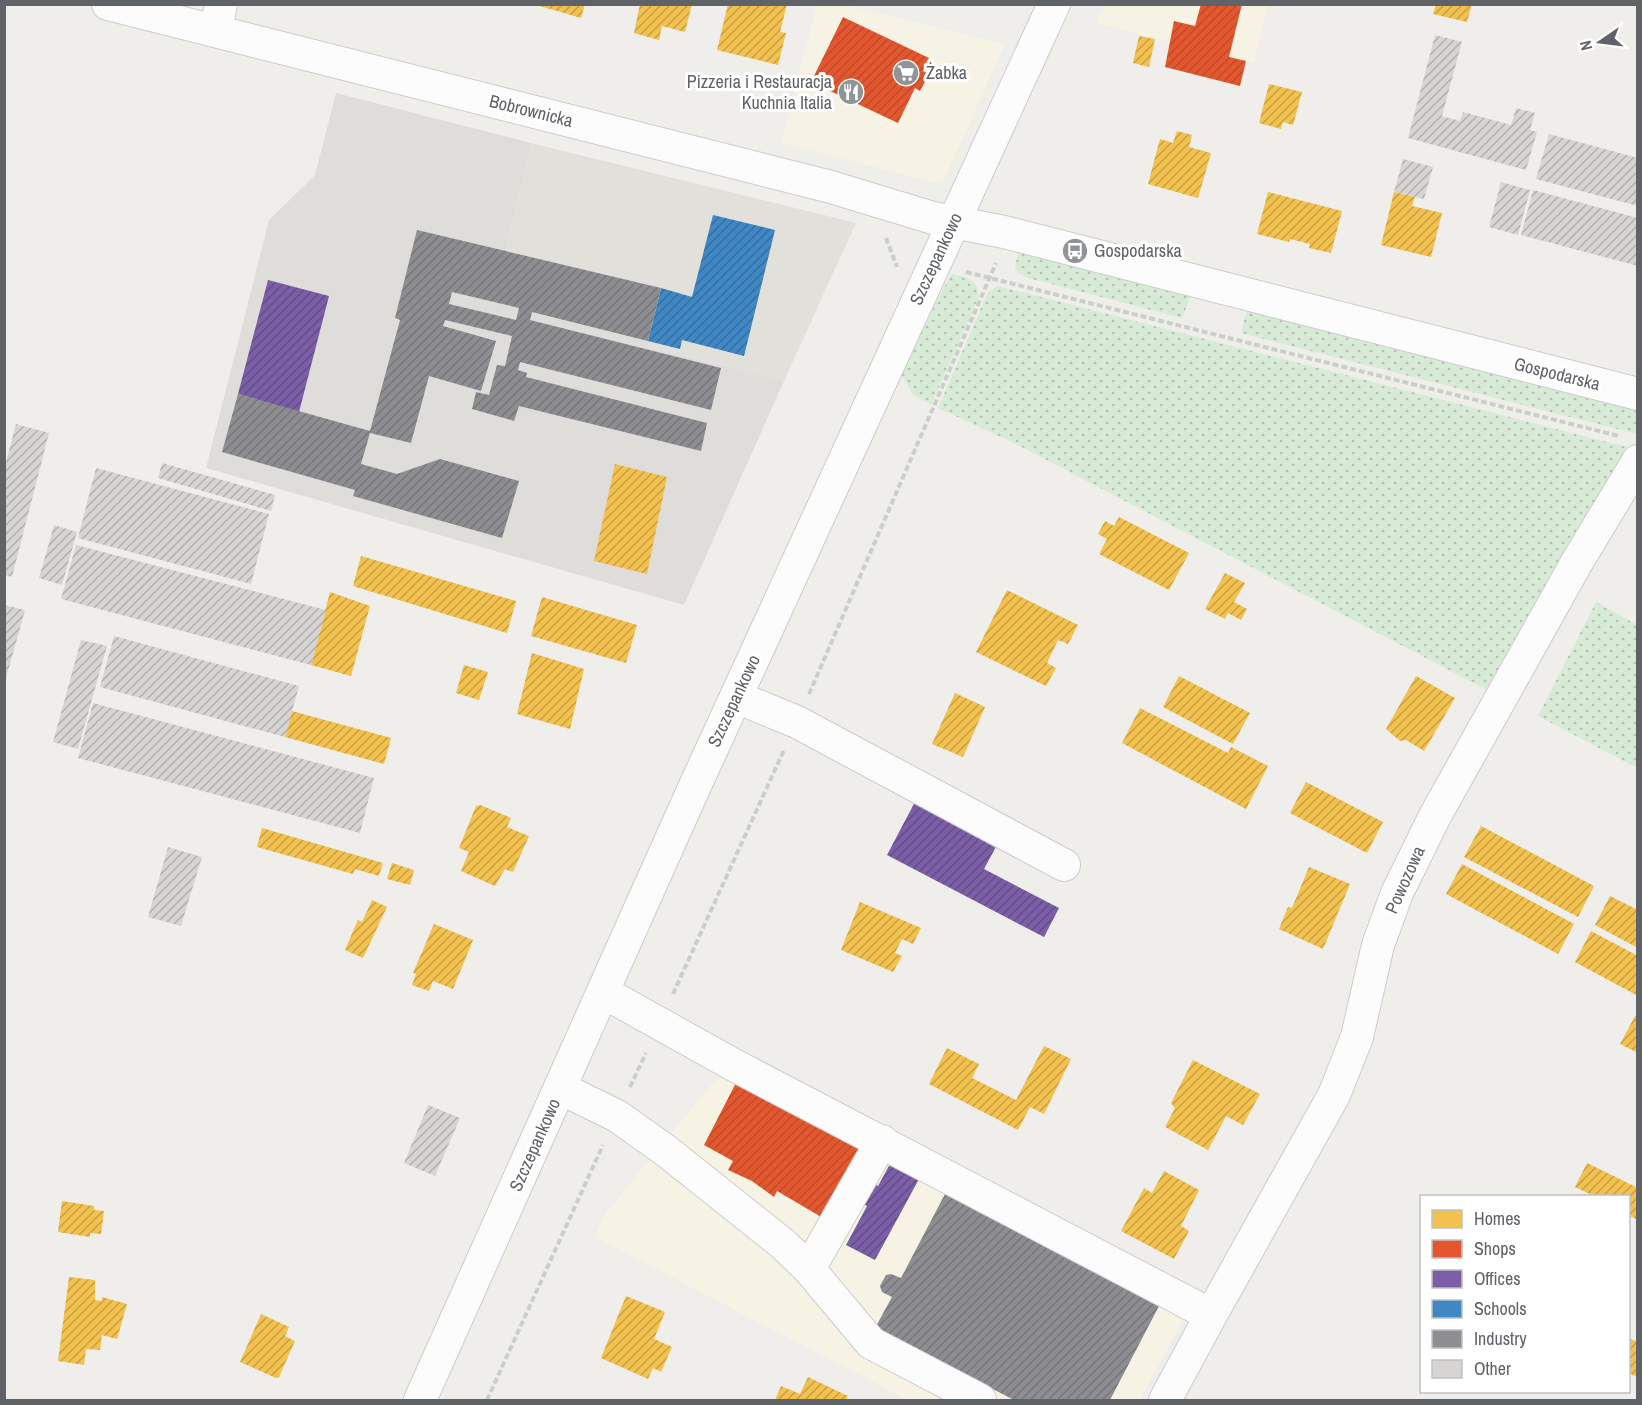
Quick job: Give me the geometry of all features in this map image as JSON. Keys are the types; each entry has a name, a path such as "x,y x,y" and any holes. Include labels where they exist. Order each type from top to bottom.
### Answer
{"street":[{"name":"Bobrownicka","path":"108,4 218,18 953,222"},
{"name":"Szczepankowo","path":"420,1401 736,697 1054,4"},
{"name":"Gospodarska","path":"953,222 1004,232 1638,394"},
{"name":"Powozowa","path":"1165,1401 1334,1095 1357,1037 1378,945 1397,893 1435,816 1577,562 1632,449"},
{"path":"736,697 797,722 1064,865"},
{"path":"603,992 1211,1315"},
{"path":"560,1088 617,1116 665,1150 783,1244 808,1269 871,1343 980,1401"},
{"path":"808,1269 882,1141"}],"path":[{"path":"487,1401 797,722 992,278 998,258"},
{"path":"992,278 1632,449"}],"shaded area":[{"path":"817,5 844,5 1005,44 942,184 781,143"},
{"path":"1105,5 1268,5 1254,63 1095,23"},
{"path":"336,93 531,143 506,251 661,288 648,347 784,381 684,605 206,468 269,220 315,175"},
{"path":"531,143 856,223 784,381 648,347 661,288 506,251"},
{"path":"736,1055 1197,1293 1140,1400 908,1400 595,1237 606,1213"}],"green space":[{"path":"1018,251 1093,272 1191,295 1182,318 1024,277 1015,269"},
{"path":"951,274 970,279 976,285 979,296 931,405 912,394 900,372"},
{"path":"998,286 1627,447 1493,693 1014,443 938,408 988,292"},
{"path":"1247,310 1637,410 1637,434 1241,333"},
{"path":"1596,602 1637,625 1637,768 1538,716"}],"building: Homes":[{"path":"533,4 585,4 581,18"},
{"path":"640,4 692,4 685,32 662,26 659,40 634,33"},
{"path":"728,4 787,4 780,32 786,33 778,65 717,50"},
{"path":"1436,4 1472,4 1467,22 1433,14"},
{"path":"1139,36 1155,39 1149,67 1133,63"},
{"path":"1269,84 1302,92 1293,125 1283,122 1281,129 1259,123"},
{"path":"1177,131 1192,135 1189,147 1211,153 1198,198 1148,184 1160,139 1173,143"},
{"path":"1268,192 1342,211 1331,253 1309,248 1310,244 1290,239 1289,242 1257,234"},
{"path":"1394,192 1415,197 1412,206 1442,213 1431,257 1381,245"},
{"path":"615,464 667,477 647,574 594,561"},
{"path":"1119,517 1189,553 1169,590 1099,554 1107,539 1098,534 1105,521 1114,526"},
{"path":"361,556 516,601 507,633 353,586"},
{"path":"1225,573 1245,583 1234,602 1247,609 1241,620 1228,613 1225,619 1205,609"},
{"path":"1007,590 1078,625 1068,644 1058,640 1047,663 1056,668 1046,686 976,652"},
{"path":"330,592 370,606 351,676 311,665"},
{"path":"542,597 637,625 626,663 531,636"},
{"path":"532,653 584,669 570,729 517,714"},
{"path":"464,665 488,672 479,700 456,693"},
{"path":"1179,676 1250,713 1233,744 1163,707"},
{"path":"1416,676 1455,698 1424,751 1406,740 1400,741 1386,729"},
{"path":"955,693 985,707 963,757 932,744"},
{"path":"1140,708 1228,753 1231,747 1268,766 1246,809 1122,743"},
{"path":"292,711 391,738 384,764 285,737"},
{"path":"1306,782 1383,822 1367,853 1290,813"},
{"path":"480,805 511,818 507,827 529,836 513,872 505,869 495,886 461,871 469,852 459,848 476,806"},
{"path":"1481,826 1594,886 1578,917 1464,857"},
{"path":"262,828 383,863 379,876 355,869 353,874 257,847"},
{"path":"392,863 414,870 410,885 387,879"},
{"path":"1462,864 1574,924 1558,954 1446,894"},
{"path":"1309,867 1350,884 1323,949 1279,929 1288,907 1292,908"},
{"path":"1610,896 1638,910 1638,948 1595,925"},
{"path":"372,900 387,907 363,958 345,950 358,920 362,922"},
{"path":"860,902 921,928 913,944 902,939 895,953 902,956 893,972 841,950"},
{"path":"434,924 473,940 453,989 433,981 429,991 412,985 416,974 413,973"},
{"path":"1591,931 1638,956 1638,996 1575,962"},
{"path":"1635,1016 1638,1017 1638,1053 1620,1044"},
{"path":"1044,1046 1071,1059 1044,1114 1030,1107 1018,1130 929,1084 947,1048 979,1064 972,1078 1016,1100"},
{"path":"1193,1060 1260,1094 1243,1125 1226,1116 1208,1150 1165,1127 1175,1108 1171,1103"},
{"path":"1587,1163 1638,1188 1638,1220 1630,1216 1630,1195 1592,1195 1575,1187"},
{"path":"1164,1171 1199,1190 1181,1226 1189,1231 1174,1259 1121,1231 1144,1188 1152,1193"},
{"path":"62,1201 94,1206 94,1210 104,1211 101,1234 90,1233 90,1237 58,1232"},
{"path":"69,1277 95,1280 95,1300 102,1301 102,1297 127,1304 117,1339 102,1335 100,1350 86,1349 84,1365 58,1361"},
{"path":"626,1296 665,1312 654,1339 672,1347 661,1372 653,1368 648,1379 601,1358"},
{"path":"261,1314 289,1327 285,1336 295,1341 279,1377 276,1378 240,1362"},
{"path":"1630,1339 1638,1342 1638,1377 1630,1374"},
{"path":"808,1377 848,1396 846,1400 775,1400 781,1386 800,1394"}],"building: Shops":[{"path":"1201,4 1242,4 1229,57 1246,61 1240,86 1165,67 1174,21 1195,26"},
{"path":"843,17 929,58 923,71 929,74 920,91 915,88 898,123 811,82"},
{"path":"739,1077 863,1141 823,1218 777,1191 774,1197 752,1181 728,1170 733,1161 704,1145"}],"building: Offices":[{"path":"268,280 329,296 299,412 238,394"},
{"path":"916,800 998,843 984,869 1059,908 1044,937 887,855"},
{"path":"890,1164 919,1179 875,1260 846,1245 867,1206 857,1200 868,1180 878,1186"}],"building: Schools":[{"path":"713,215 775,230 744,356 682,340 680,349 648,341 661,288 692,297"}],"building: Industry":[{"path":"417,230 661,288 648,341 532,312 530,320 721,368 711,410 520,362 518,370 527,373 526,377 707,423 701,451 519,406 514,421 472,409 476,392 489,395 497,365 505,366 512,336 445,320 443,326 496,341 481,391 429,376 411,443 370,433 361,464 397,474 440,459 519,481 502,538 353,496 355,490 222,452 238,394 370,431 400,320 395,318","holes":["452,292 519,308 516,320 449,304"]},
{"path":"945,1194 1159,1306 1110,1400 1014,1400 875,1328 892,1297 882,1292 880,1286 886,1275 891,1274 901,1278"}],"building: Other":[{"path":"1435,35 1462,42 1442,116 1460,121 1463,112 1511,125 1516,108 1535,113 1530,130 1537,132 1526,170 1408,138"},
{"path":"1549,134 1638,158 1638,206 1536,179"},
{"path":"1403,159 1433,167 1424,199 1394,192"},
{"path":"1501,182 1530,190 1518,235 1489,227"},
{"path":"1533,190 1638,218 1638,266 1521,235"},
{"path":"16,424 49,433 12,577 4,575 4,470"},
{"path":"162,463 275,495 271,511 158,478"},
{"path":"96,468 269,514 251,584 78,538"},
{"path":"54,525 77,532 62,585 39,578"},
{"path":"76,545 326,610 311,665 61,599"},
{"path":"4,605 25,610 5,682 4,682"},
{"path":"114,636 299,686 285,737 100,687"},
{"path":"81,640 107,646 78,749 53,742"},
{"path":"93,703 374,778 360,833 78,758"},
{"path":"168,847 202,857 181,926 148,917"},
{"path":"428,1105 460,1118 435,1176 404,1163"}],"place":[{"name":"Żabka","path":"906,73"},
{"name":"Pizzeria i Restauracja Kuchnia Italia","path":"851,92"},
{"name":"Gospodarska","path":"1075,251"}]}
